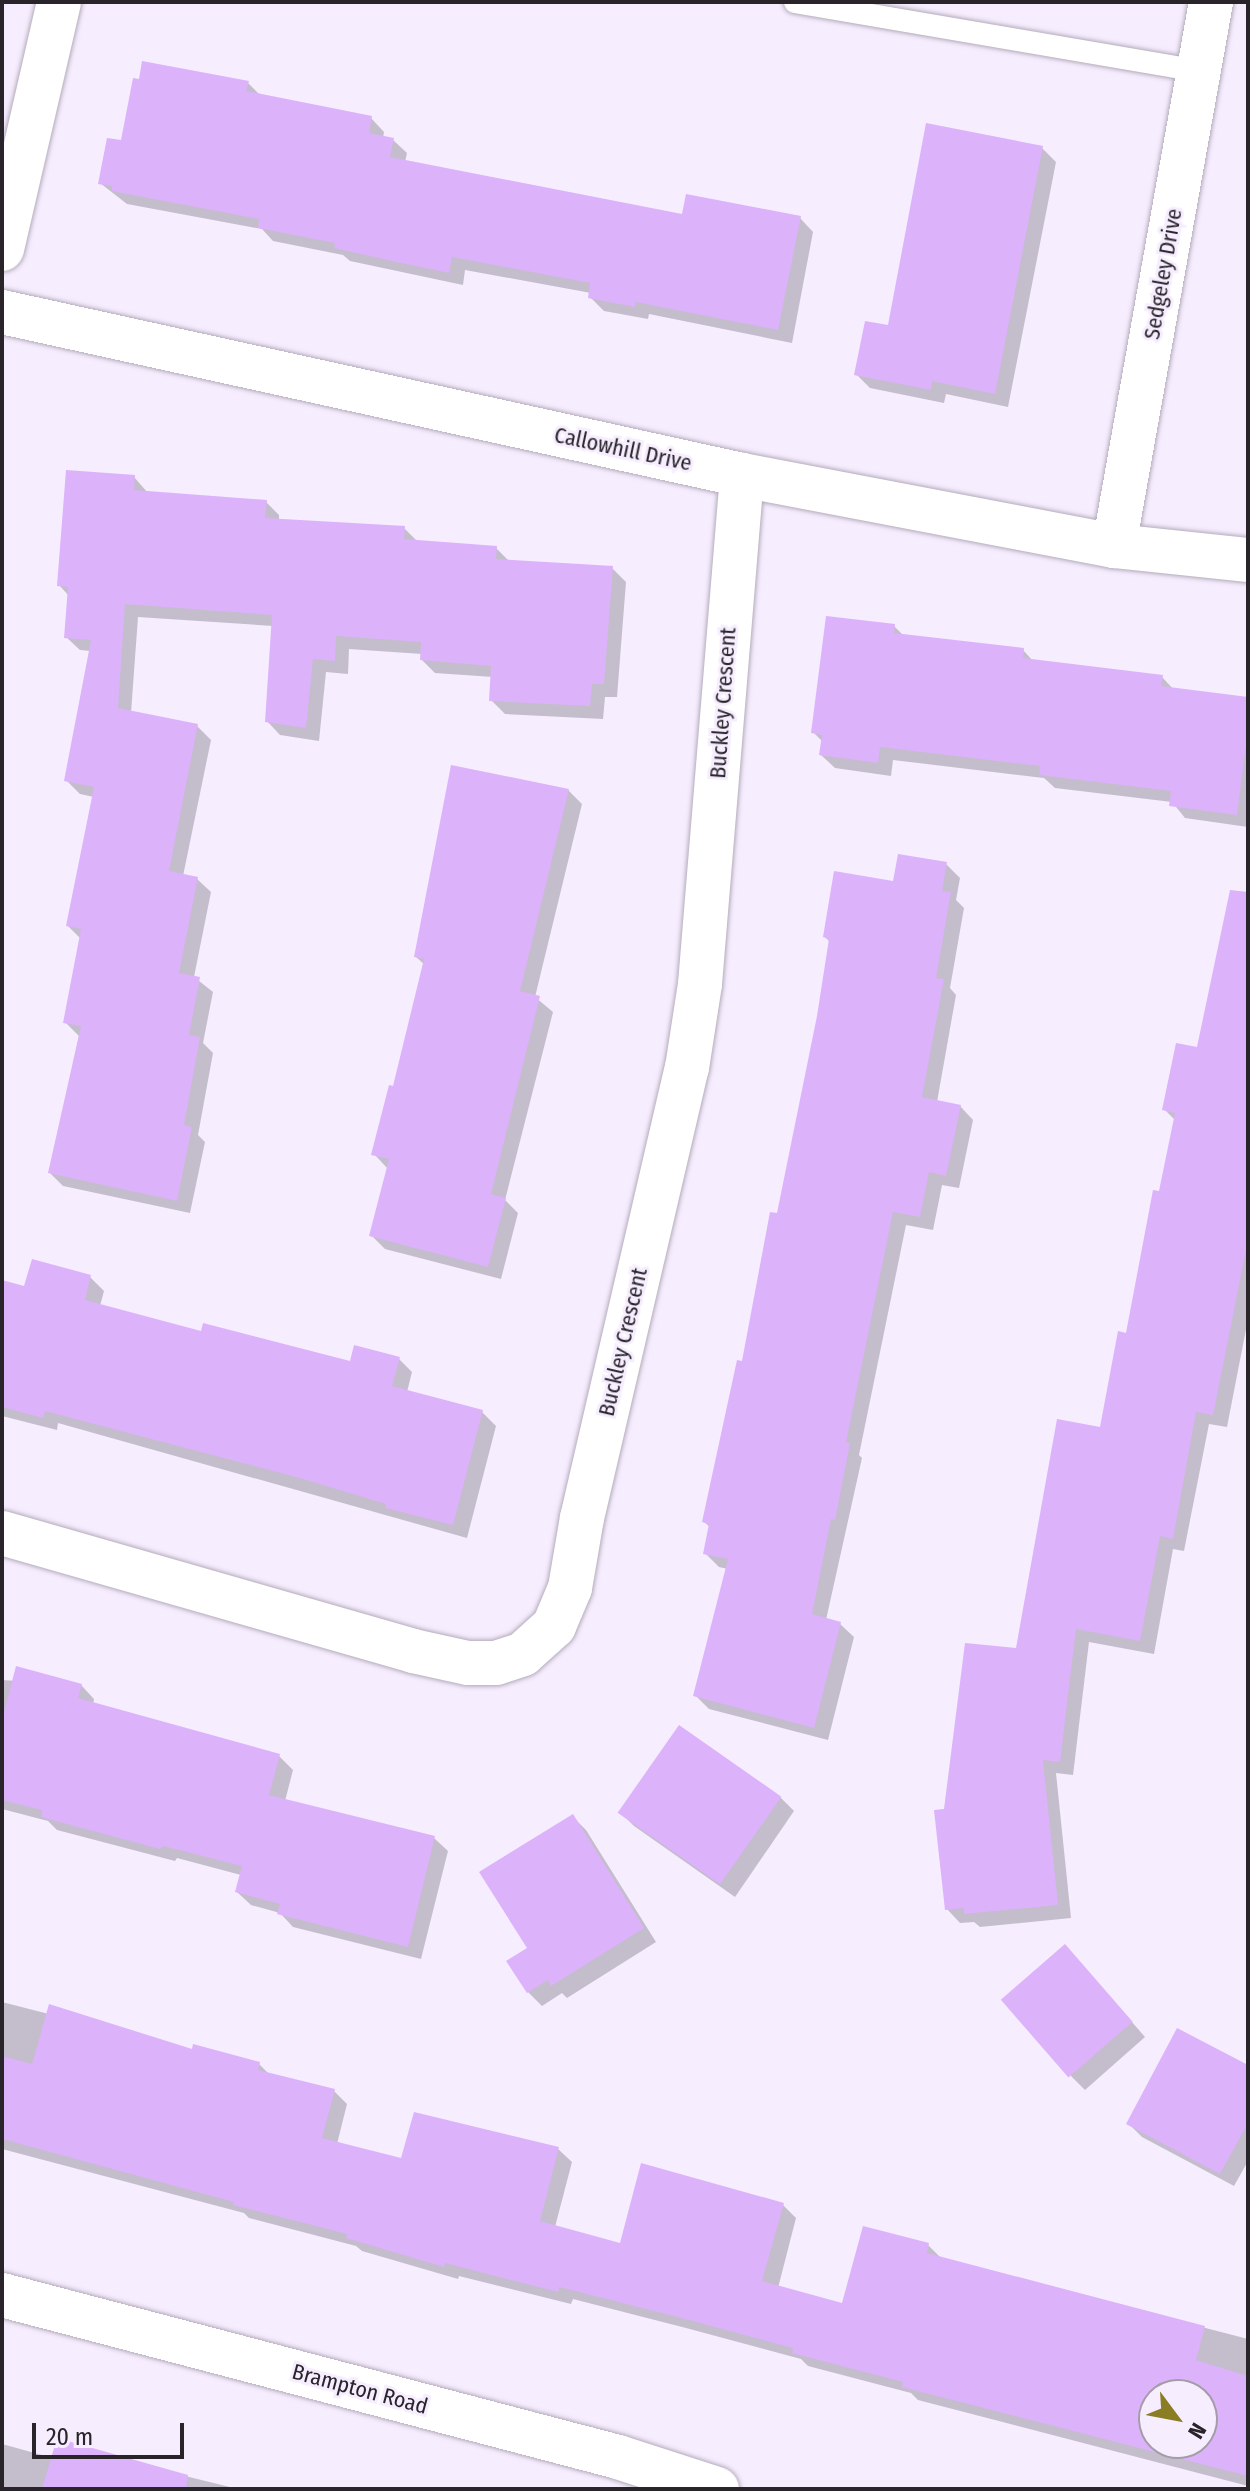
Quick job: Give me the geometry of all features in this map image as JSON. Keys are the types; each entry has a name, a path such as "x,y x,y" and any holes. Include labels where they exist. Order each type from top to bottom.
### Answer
{"street":[{"path":"2,249 59,2"},
{"name":"Sedgeley Drive","path":"1114,546 1211,2"},
{"name":"Callowhill Drive","path":"2,312 742,475 1114,546 1248,560"},
{"name":"Buckley Crescent","path":"2,1533 413,1651 468,1663 496,1663 523,1654 554,1626 570,1588 582,1518 687,1068 700,984 742,475"},
{"name":"Brampton Road","path":"2,2295 614,2473 717,2489"}],"lane":[{"path":"795,2 1199,71"}],"building":[{"path":"142,61 249,81 246,91 372,116 369,133 394,138 390,157 682,214 686,194 801,216 778,330 636,302 635,307 588,298 590,283 452,257 449,273 401,263 334,248 335,243 258,228 259,219 112,191 112,186 98,184 107,138 121,140 133,78 139,79"},
{"path":"926,123 1043,146 995,394 932,381 931,390 854,375 865,321 888,325"},
{"path":"66,470 135,475 134,490 267,500 265,518 405,526 404,539 497,546 496,559 613,566 604,684 592,684 590,706 489,701 491,666 420,660 421,642 336,636 335,661 313,659 306,728 265,722 272,615 125,604 118,708 198,724 169,871 198,877 179,973 200,977 189,1035 200,1037 184,1125 192,1127 177,1201 48,1173 81,1026 63,1023 81,929 66,926 94,787 64,781 91,640 64,638 68,587 57,586"},
{"path":"826,616 895,624 894,633 1024,648 1023,658 1163,675 1161,686 1248,697 1248,730 1237,815 1169,806 1171,791 1039,775 1040,766 880,747 878,763 819,755 822,735 811,733"},
{"path":"451,765 569,789 520,991 540,996 491,1194 506,1198 488,1267 369,1236 389,1159 371,1155 389,1085 393,1086 424,959 414,957"},
{"path":"898,854 947,862 942,891 951,892 936,978 944,979 922,1097 961,1105 946,1176 929,1172 920,1217 893,1212 846,1442 850,1443 835,1520 831,1519 812,1614 841,1622 814,1728 693,1696 728,1559 703,1554 709,1524 702,1522 737,1360 742,1361 770,1212 777,1213 817,1016 829,939 823,937 834,871 893,881"},
{"path":"1230,890 1248,892 1248,1240 1213,1415 1196,1412 1173,1539 1160,1536 1140,1641 1076,1629 1060,1762 1043,1760 1058,1905 964,1914 964,1908 945,1910 934,1810 944,1809 965,1643 1016,1648 1057,1419 1100,1427 1118,1331 1126,1333 1153,1190 1159,1191 1175,1113 1162,1110 1176,1043 1197,1047"},
{"path":"32,1259 91,1275 85,1300 201,1331 203,1323 350,1361 354,1345 400,1357 392,1386 483,1410 453,1525 385,1508 386,1504 296,1477 45,1411 43,1418 2,1407 2,1280 24,1286"},
{"path":"16,1666 82,1684 78,1698 280,1754 269,1795 435,1836 408,1947 277,1914 280,1904 235,1892 242,1866 163,1846 160,1849 41,1817 42,1810 2,1800 2,1720"},
{"path":"679,1725 781,1797 720,1884 618,1813"},
{"path":"573,1814 644,1928 551,1986 548,1980 527,1993 506,1961 527,1948 479,1872"},
{"path":"1065,1944 1133,2022 1068,2078 1001,2000"},
{"path":"49,2004 192,2049 193,2044 260,2062 258,2070 335,2089 322,2138 401,2158 414,2112 559,2147 540,2221 620,2243 641,2163 784,2203 762,2281 842,2303 863,2226 929,2243 927,2253 1205,2326 1196,2360 1248,2376 1248,2476 1182,2459 1218,2459 1218,2379 1138,2379 1138,2448 902,2387 903,2382 792,2353 793,2348 670,2315 559,2287 558,2292 445,2263 444,2267 346,2238 347,2234 2,2139 2,2056 32,2064"},
{"path":"1177,2028 1248,2065 1248,2123 1220,2174 1126,2124"},
{"path":"57,2438 188,2475 186,2489 42,2489"}]}
